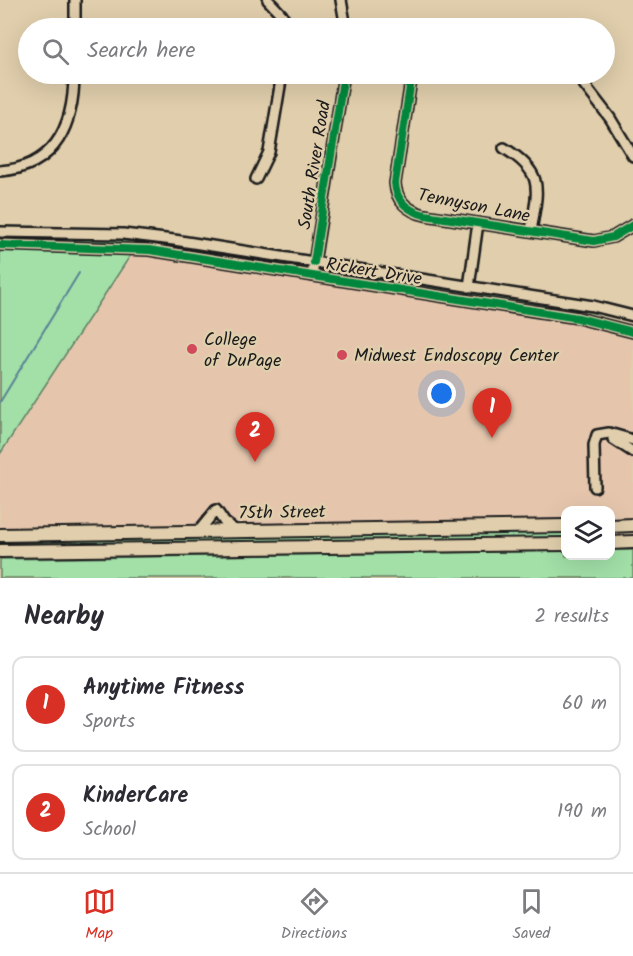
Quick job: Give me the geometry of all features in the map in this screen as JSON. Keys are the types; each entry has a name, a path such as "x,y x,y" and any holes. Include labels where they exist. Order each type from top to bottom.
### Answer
{"main road":[{"path":"615,525 633,525"},
{"name":"75th Street","path":"0,535 561,526"},
{"path":"615,543 633,543"},
{"name":"75th Street","path":"0,551 561,544"}],"street":[{"path":"75,0 75,18"},
{"path":"267,0 283,18"},
{"path":"341,0 344,18"},
{"path":"0,171 31,163 45,154 62,136 74,105 74,84"},
{"path":"256,179 269,152 280,84"},
{"name":"South River Road","path":"312,276 342,84"},
{"name":"Tennyson Lane","path":"410,84 395,176 397,194 405,206 413,212 598,242 613,237 633,225"},
{"path":"584,84 610,118 633,156"},
{"path":"504,148 518,157 536,177 538,189 531,231"},
{"path":"469,287 478,223"},
{"name":"Rickert Drive","path":"0,232 141,236 593,306 633,317"},
{"name":"Rickert Drive","path":"0,245 123,247 578,318 629,330"},
{"path":"629,330 633,317"},
{"path":"595,487 594,441 597,435 605,433 633,440"},
{"path":"594,441 607,437 619,441 633,453"},
{"path":"198,532 216,510 225,523 237,531"}],"shaded area":[{"path":"132,252 620,331 633,337 633,518 615,518 615,506 561,506 561,519 0,527 0,454"}],"green space":[{"path":"0,235 122,238 130,242 0,240"},
{"path":"181,249 218,250 297,263 239,259"},
{"path":"0,250 132,253 0,454"},
{"path":"327,271 388,277 605,312 624,319 562,307 526,306"},
{"path":"561,530 561,538 535,540 0,547 0,539"},
{"path":"615,550 633,550 633,578 0,578 0,559 561,551 561,560 615,560"}],"waterway":[{"path":"0,402 79,273"}],"cycle path":[{"path":"314,262 342,84"},
{"path":"410,84 395,183 400,200 408,208 425,215 594,241 613,237 633,225"},
{"path":"0,245 149,250 578,318 633,332"}],"place":[{"name":"College of DuPage","path":"192,349"},
{"name":"Midwest Endoscopy Center","path":"342,355"},
{"name":"Anytime Fitness","path":"492,438"},
{"name":"KinderCare","path":"255,462"}]}
